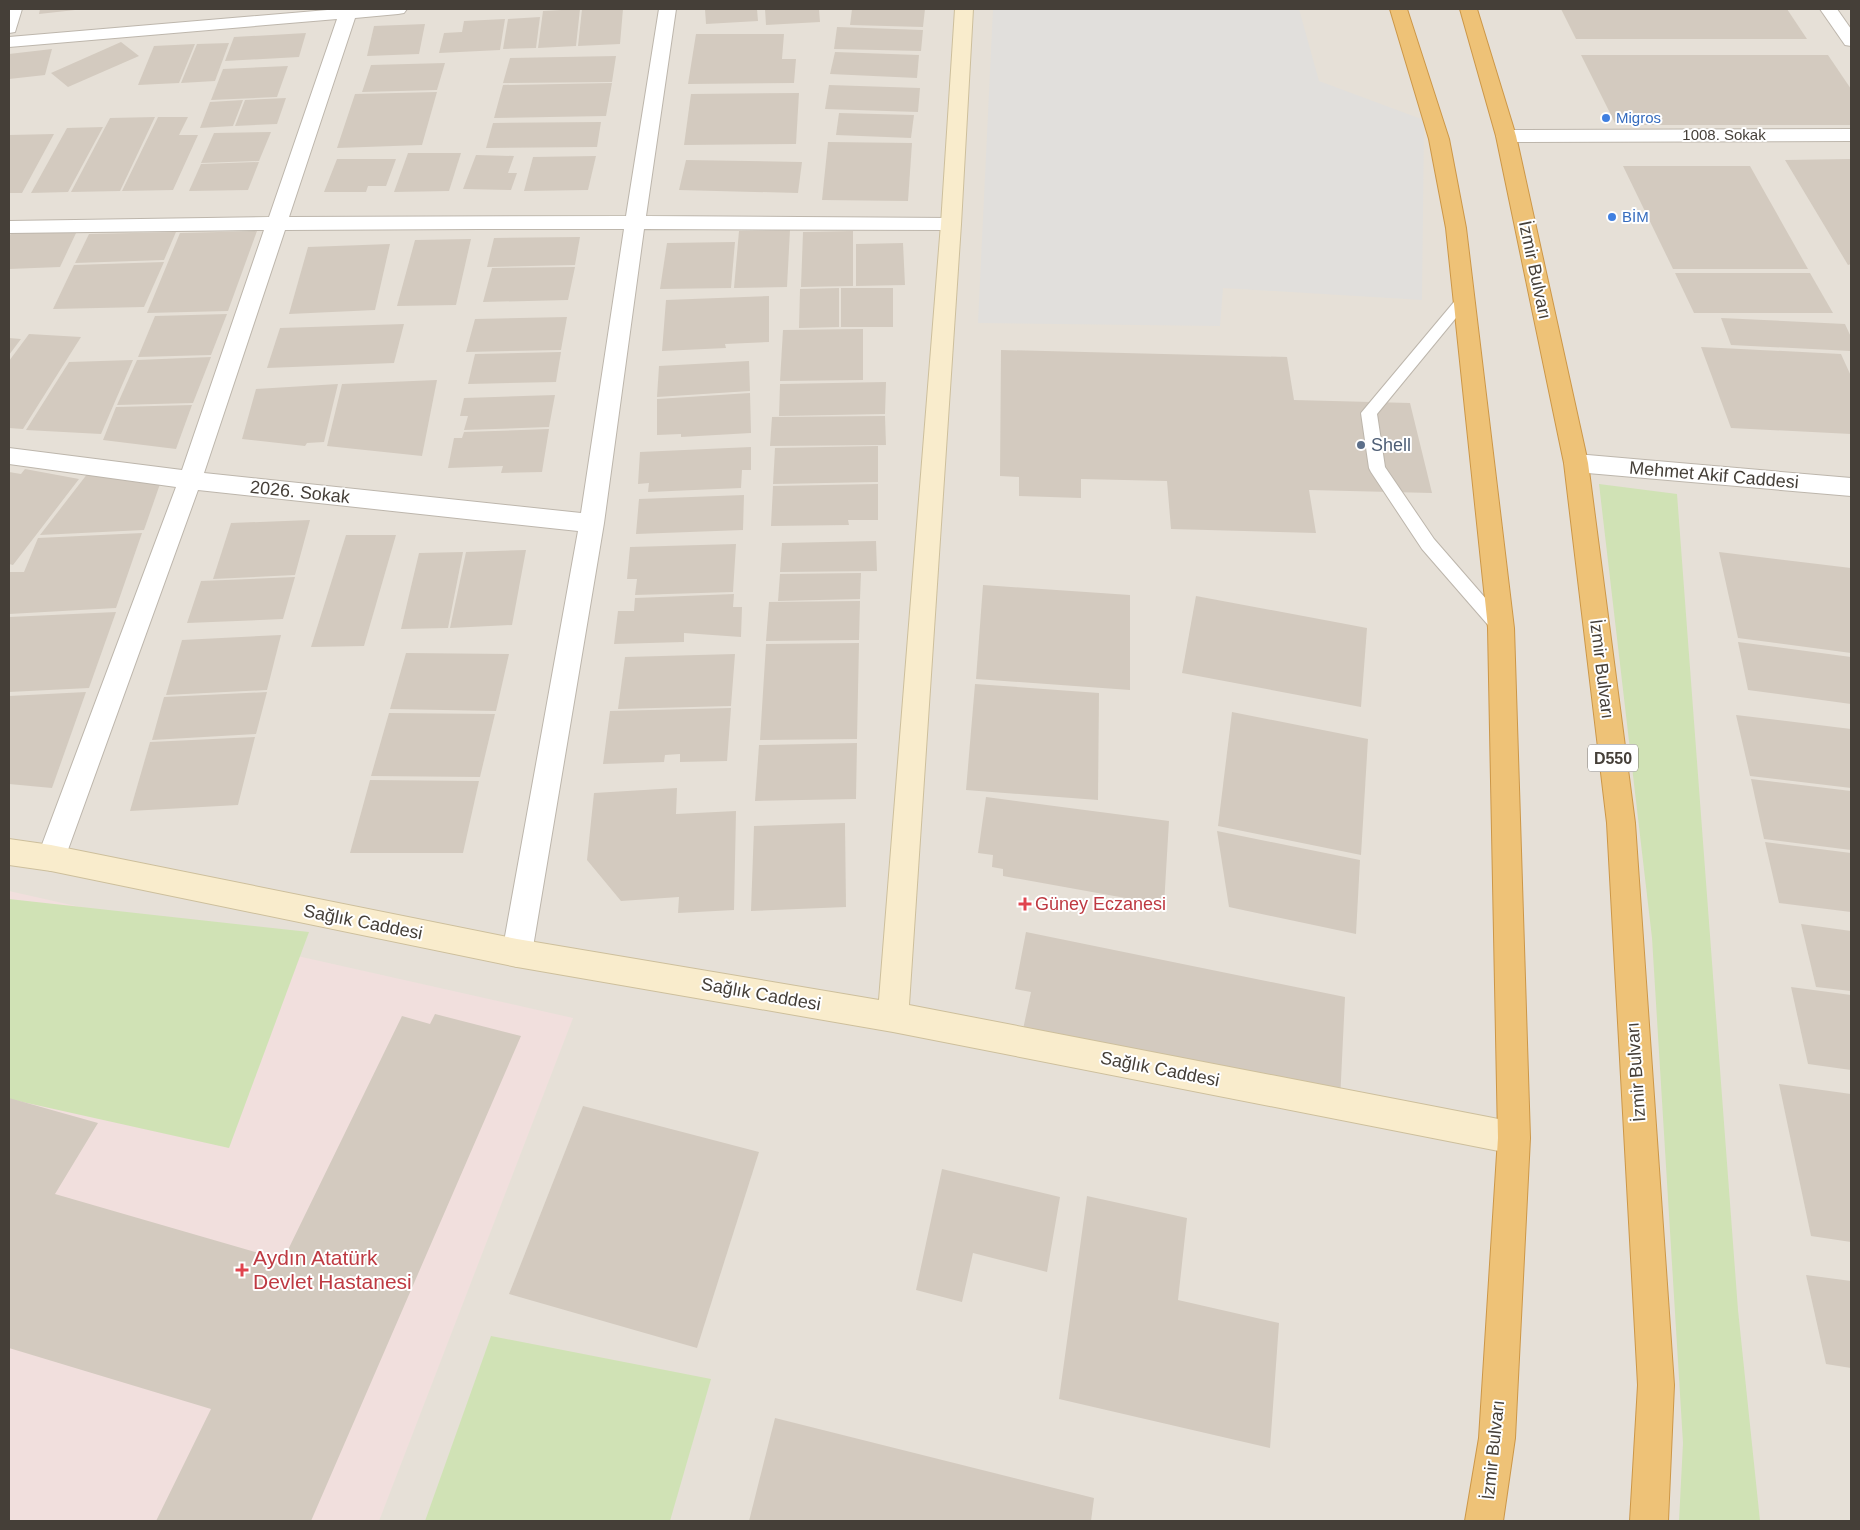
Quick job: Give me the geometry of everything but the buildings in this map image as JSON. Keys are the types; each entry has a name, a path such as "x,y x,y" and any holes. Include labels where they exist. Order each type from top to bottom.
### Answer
{"highway":[{"name":"İzmir Bulvarı","path":"1398,9 1439,139 1456,228 1501,628 1514,1138 1497,1438 1484,1521"},
{"name":"İzmir Bulvarı","path":"1468,9 1506,136 1576,463 1621,823 1656,1385 1649,1521"}],"street":[{"path":"9,28 13,9"},
{"path":"9,42 349,11 398,9"},
{"path":"517,953 592,523 635,221 668,9"},
{"path":"894,1017 951,224 964,9"},
{"path":"1828,9 1851,40"},
{"path":"51,858 190,480 349,11"},
{"name":"1008. Sokak","path":"1506,136 1851,135"},
{"path":"9,227 278,222 635,221 951,224"},
{"name":"2026. Sokak","path":"9,456 190,480 592,523"},
{"name":"Mehmet Akif Caddesi","path":"1576,463 1851,487"},
{"name":"Sağlık Caddesi","path":"9,852 51,858 517,953 894,1017 1514,1138"}],"lane":[{"path":"1464,299 1369,413 1377,468 1428,544 1501,628"}],"shaded area":[{"path":"9,9 1851,9 1851,1521 9,1521"},
{"path":"993,9 1299,9 1319,81 1424,120 1422,300 1223,288 1220,326 978,323"},
{"name":"Aydın Atatürk Devlet Hastanesi","path":"9,891 573,1018 379,1521 9,1521"}],"green space":[{"path":"1599,484 1677,494 1738,1310 1760,1521 1679,1521 1683,1443 1652,938"},
{"path":"9,899 309,932 229,1148 9,1099"},
{"path":"491,1336 711,1379 670,1521 425,1521"}],"place":[{"name":"Migros","path":"1606,118"},
{"name":"BİM","path":"1612,217"},
{"name":"Shell","path":"1361,445"},
{"name":"Güney Eczanesi","path":"1025,904"},
{"name":"Aydın Atatürk Devlet Hastanesi","path":"242,1270"}]}
